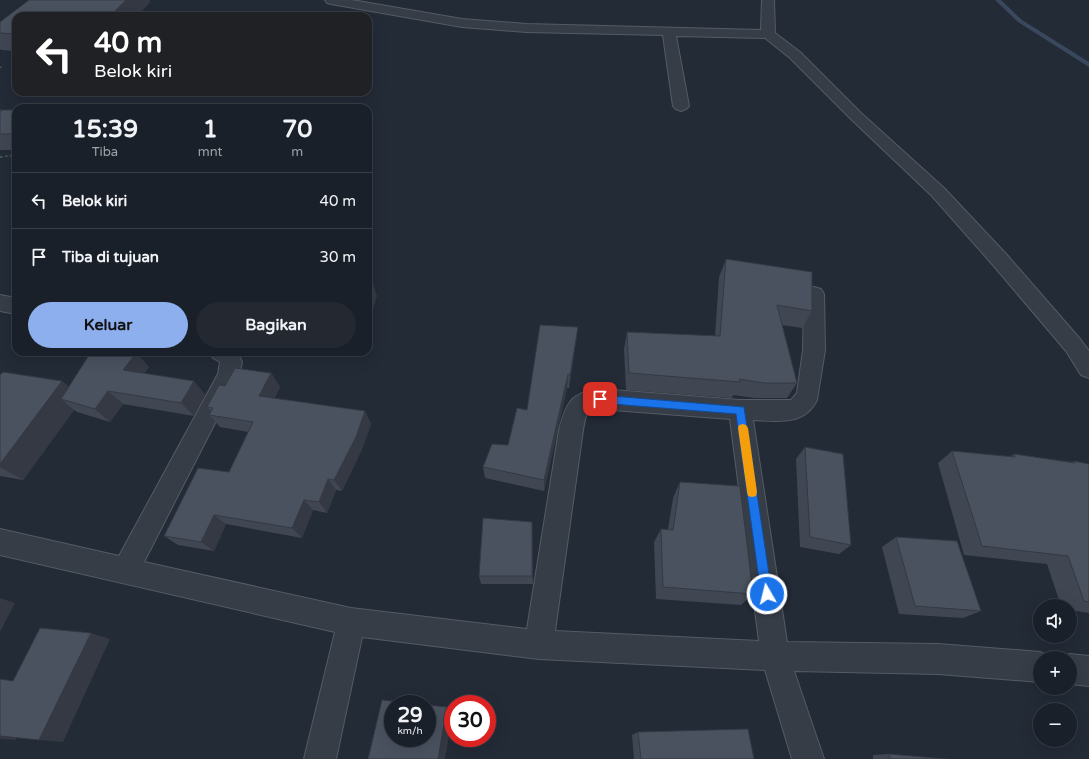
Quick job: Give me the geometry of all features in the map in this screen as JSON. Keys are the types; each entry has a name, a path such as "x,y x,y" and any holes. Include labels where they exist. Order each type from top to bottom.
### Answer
{"street":[{"path":"331,0 462,23 559,30 768,34 795,55 856,116 938,192 1015,277 1073,345 1089,369"},
{"path":"768,0 768,34"},
{"path":"670,32 681,106"},
{"path":"539,645 571,430 576,409 579,404 593,399 740,410 786,411 797,409 806,400 814,350 814,294"},
{"path":"0,303 12,305"},
{"path":"125,571 228,376 231,368 231,360 228,356"},
{"path":"740,410 776,656 808,759"},
{"path":"0,542 351,622 539,645 776,656 938,659 1033,666"},
{"path":"320,759 351,622"},
{"path":"1077,670 1089,671"}],"path":[{"path":"0,68 3,65"},
{"path":"0,157 12,156"}],"building":[{"path":"29,0 126,0 114,12 13,12"},
{"path":"12,13 12,34 0,33 0,22"},
{"path":"2,110 12,110 12,134 0,134 0,112"},
{"path":"726,259 812,272 812,311 777,305 797,383 764,383 739,379 740,382 629,373 627,332 720,336"},
{"path":"540,325 578,327 570,375 568,374 544,480 483,467 492,444 508,445 517,408 527,410"},
{"path":"88,356 134,356 123,370 194,381 181,403 108,391 95,409 61,399"},
{"path":"235,368 271,373 259,396 365,411 356,437 334,480 328,479 319,502 304,500 292,528 214,515 201,542 164,536 198,468 229,472 253,422 209,415 213,408 207,407 219,385 225,386"},
{"path":"3,372 62,381 0,464 0,375"},
{"path":"805,447 843,454 851,545 810,537"},
{"path":"952,451 1015,457 1014,454 1089,464 1089,602 1084,601 1068,556 982,546"},
{"path":"680,482 740,486 753,594 663,587 661,529 673,530"},
{"path":"483,518 532,522 532,576 479,576"},
{"path":"896,537 957,541 981,611 915,606"},
{"path":"40,628 91,633 39,740 0,736 0,679 13,681"},
{"path":"382,700 384,700 384,747 436,747 436,706 444,707 444,724 438,759 368,759"},
{"path":"748,729 754,759 641,759 638,732"},
{"path":"889,754 947,759 890,759"}],"waterway":[{"path":"998,0 1020,21 1089,65"}],"slow traffic":[{"path":"743,428 752,492"}],"route":[{"path":"600,399 740,410 767,594"}]}
